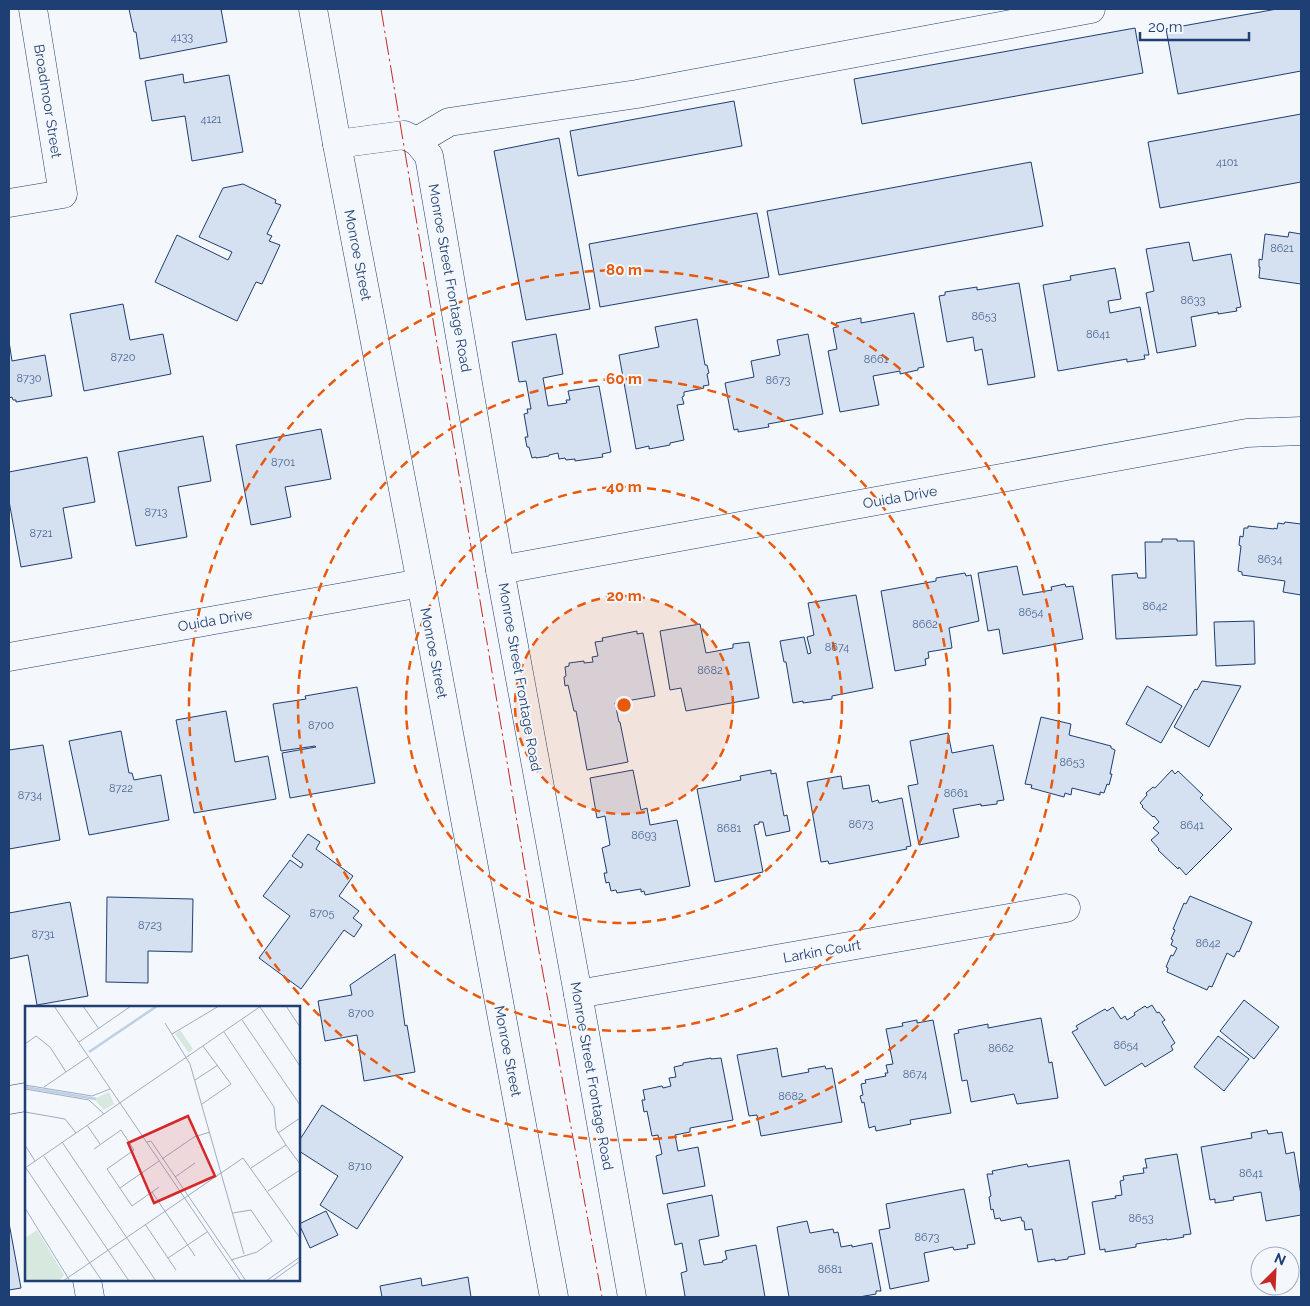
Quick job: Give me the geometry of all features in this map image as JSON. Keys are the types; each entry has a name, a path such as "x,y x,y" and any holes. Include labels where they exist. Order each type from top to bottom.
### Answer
{"street":[{"name":"Broadmoor Street","path":"9,203 63,194 32,9"},
{"name":"Monroe Street","path":"314,9 337,144 554,1297"},
{"path":"337,144 404,135 418,141 449,122 637,94 1091,9"},
{"name":"Monroe Street Frontage Road","path":"418,141 429,156 500,570 632,1297"},
{"name":"Ouida Drive","path":"500,570 1247,433 1301,431"},
{"name":"Ouida Drive","path":"9,657 421,584"},
{"name":"Larkin Court","path":"578,994 1066,908"},
{"path":"9,1100 25,1097"},
{"path":"87,1281 90,1297"}],"building":[{"path":"129,9 221,9 227,42 140,59 136,32 134,32"},
{"path":"1277,9 1301,9 1301,71 1178,94 1166,29"},
{"path":"1135,28 1143,73 862,124 854,79"},
{"path":"183,74 184,83 229,75 243,152 192,161 185,116 152,121 145,81"},
{"path":"734,101 742,146 578,176 570,131"},
{"path":"1301,114 1301,182 1160,208 1148,142"},
{"path":"559,138 590,309 526,320 494,151"},
{"path":"1031,162 1043,226 779,275 767,211"},
{"path":"243,184 276,200 275,203 281,205 267,234 272,236 269,241 280,245 262,284 256,282 237,321 155,282 177,235 228,260 232,252 199,237 223,188"},
{"path":"757,213 769,277 600,307 589,244"},
{"path":"1289,232 1301,234 1301,284 1259,278 1259,259 1262,260 1265,234 1288,237"},
{"path":"1189,242 1193,261 1231,254 1241,307 1236,308 1237,311 1191,317 1196,346 1157,353 1146,293 1154,291 1146,249"},
{"path":"1115,268 1121,299 1108,301 1110,313 1140,307 1149,355 1144,355 1145,359 1127,362 1127,359 1058,371 1043,285 1071,280 1070,276"},
{"path":"1019,283 1035,377 988,385 982,349 975,351 973,337 947,342 939,296 945,295 945,292 977,287 977,290"},
{"path":"123,304 130,340 163,334 171,374 84,391 70,314"},
{"path":"914,313 924,367 900,374 900,371 873,376 879,405 840,412 828,351 837,349 833,328 837,327 836,323 861,318 861,323"},
{"path":"697,319 705,365 707,365 709,373 707,374 709,385 703,386 704,388 684,392 682,397 684,404 677,405 684,440 649,449 649,446 636,449 619,355 659,347 655,327"},
{"path":"556,334 563,374 543,378 548,406 567,403 566,400 570,400 568,391 599,386 611,452 602,454 603,457 575,461 575,459 559,459 558,453 532,458 529,447 527,447 525,437 528,437 524,414 528,413 527,409 531,409 526,381 519,382 512,342"},
{"path":"808,334 823,414 768,424 769,427 738,432 738,429 734,430 725,383 754,377 751,361 780,355 777,340"},
{"path":"9,341 12,361 45,355 52,396 16,402 12,397 9,398"},
{"path":"321,429 331,479 285,487 291,517 251,525 236,445"},
{"path":"203,436 211,481 178,487 187,537 136,546 118,452"},
{"path":"87,457 95,502 63,508 72,558 21,567 9,501 9,472"},
{"path":"1285,522 1301,524 1301,595 1283,592 1285,581 1242,575 1242,572 1238,571 1241,546 1239,545 1240,536 1243,537 1244,528 1248,528 1248,526 1277,529 1278,523 1284,524"},
{"path":"1162,539 1194,541 1197,635 1116,639 1112,575 1137,573 1138,578 1146,578 1145,542 1162,542"},
{"path":"1017,566 1023,595 1052,590 1051,587 1065,584 1066,587 1073,586 1083,639 1003,654 999,629 988,631 978,573"},
{"path":"965,573 966,576 971,575 979,621 949,628 952,648 928,652 929,658 925,659 926,665 895,671 881,591 936,581 936,578"},
{"path":"856,595 873,688 832,696 832,699 793,703 786,662 784,662 780,641 804,637 808,654 811,653 807,637 814,635 808,603"},
{"path":"1254,621 1255,664 1216,666 1214,622"},
{"path":"700,624 706,653 733,648 733,644 749,642 759,698 686,711 681,688 670,690 660,631"},
{"path":"637,631 637,634 643,633 655,696 615,703 628,762 587,770 576,711 574,711 568,685 565,686 565,667 569,666 569,663 593,662 592,657 598,656 595,642 603,641 602,638"},
{"path":"1202,681 1241,686 1209,747 1174,727 1195,689 1197,690"},
{"path":"1147,686 1182,706 1161,743 1126,724"},
{"path":"357,687 375,783 290,798 282,753 316,747 281,751 273,704 306,699 305,696"},
{"path":"226,711 235,762 268,756 276,799 194,813 176,720"},
{"path":"1041,717 1071,724 1069,735 1111,746 1115,750 1110,774 1112,774 1109,785 1107,784 1104,793 1100,792 1100,795 1072,788 1071,795 1065,793 1064,797 1031,788 1032,785 1025,784"},
{"path":"121,731 129,773 132,773 134,780 161,775 169,820 89,835 69,741"},
{"path":"948,733 952,753 993,745 1004,800 997,801 997,804 981,806 981,804 953,809 959,837 919,845 908,786 918,784 910,741"},
{"path":"43,745 60,840 9,849 9,750"},
{"path":"633,770 641,810 647,808 650,825 677,820 690,886 645,895 644,891 641,892 641,889 617,893 616,890 611,891 609,882 606,883 604,873 607,873 602,848 610,845 605,816 597,818 590,778"},
{"path":"771,770 771,774 776,773 784,816 787,815 790,831 766,836 763,822 754,825 763,872 715,882 697,789 741,780 740,776"},
{"path":"1172,770 1175,774 1178,771 1203,795 1200,798 1232,829 1186,875 1158,850 1151,840 1159,833 1153,828 1159,822 1140,803 1147,795 1146,793 1153,787 1155,788"},
{"path":"841,776 843,789 869,785 872,802 878,800 879,803 902,798 911,846 906,847 907,849 829,864 828,861 821,862 807,782"},
{"path":"308,834 320,842 316,849 353,876 339,896 359,911 353,918 362,925 354,937 344,930 301,989 259,958 290,916 263,896 290,860 301,868 303,864 292,856"},
{"path":"1190,896 1252,922 1239,952 1237,951 1234,957 1227,953 1212,987 1209,986 1207,990 1167,972 1168,968 1166,967 1171,955 1173,956 1177,948 1171,945 1173,940 1171,939 1175,930 1173,929 1184,903 1186,904"},
{"path":"107,897 193,899 192,952 148,951 148,983 106,982"},
{"path":"70,902 88,996 37,1005 28,955 9,959 9,913"},
{"path":"395,954 405,1026 407,1025 415,1072 364,1081 357,1035 325,1041 318,1001 352,995 350,985"},
{"path":"1244,1000 1279,1027 1254,1059 1220,1031"},
{"path":"1152,1005 1165,1020 1162,1022 1175,1043 1171,1046 1173,1050 1145,1067 1142,1063 1105,1086 1072,1032 1078,1029 1076,1026 1105,1009 1107,1011 1113,1007 1121,1019 1125,1016 1127,1020 1145,1006 1147,1008"},
{"path":"1041,1018 1049,1063 1052,1062 1058,1098 1017,1104 1014,1094 971,1102 967,1080 962,1081 954,1034 959,1033 958,1030 988,1024 988,1028"},
{"path":"917,1020 917,1023 933,1020 951,1113 910,1120 911,1124 876,1131 875,1126 869,1128 864,1102 862,1103 860,1096 863,1095 861,1084 866,1083 865,1080 886,1076 885,1073 888,1073 886,1065 893,1064 886,1029 903,1026 902,1023"},
{"path":"1218,1036 1249,1059 1224,1091 1194,1067"},
{"path":"777,1048 782,1077 809,1072 808,1069 825,1066 826,1069 832,1068 842,1122 761,1136 757,1115 749,1116 737,1055"},
{"path":"721,1058 733,1120 690,1128 690,1132 675,1135 678,1151 698,1147 705,1186 663,1194 656,1156 662,1154 658,1135 652,1136 647,1111 644,1112 642,1100 645,1100 643,1090 671,1086 669,1078 676,1077 674,1067 683,1065 683,1063"},
{"path":"322,1105 403,1157 357,1229 320,1205 338,1176 300,1152 300,1139"},
{"path":"1267,1130 1268,1134 1282,1132 1286,1154 1294,1152 1301,1195 1301,1215 1266,1221 1261,1192 1233,1197 1234,1200 1215,1203 1215,1199 1210,1200 1201,1147 1252,1138 1251,1133"},
{"path":"1177,1154 1191,1234 1183,1235 1184,1237 1136,1244 1136,1247 1105,1252 1105,1249 1100,1250 1092,1202 1116,1198 1115,1196 1122,1195 1120,1181 1124,1180 1123,1176 1144,1173 1143,1168 1147,1168 1145,1159"},
{"path":"1069,1160 1085,1254 1068,1257 1068,1259 1038,1262 1032,1229 1025,1230 1024,1221 1022,1221 1021,1217 1001,1221 1000,1218 995,1219 993,1209 991,1210 989,1197 991,1196 987,1174 993,1174 992,1171 1027,1164 1028,1167"},
{"path":"964,1189 975,1244 967,1245 968,1248 954,1250 953,1247 924,1253 929,1281 890,1289 879,1230 890,1228 886,1204"},
{"path":"712,1195 719,1236 699,1240 704,1265 723,1262 727,1259 725,1251 756,1245 765,1297 682,1297 685,1296 681,1273 687,1271 682,1243 675,1245 667,1204"},
{"path":"326,1211 338,1235 310,1248 300,1224"},
{"path":"807,1221 810,1233 833,1229 834,1233 838,1232 841,1247 872,1243 881,1291 876,1291 876,1294 859,1297 789,1297 777,1227"},
{"path":"9,1223 21,1288 9,1290"},
{"path":"468,1277 471,1297 382,1297 380,1286 421,1278 422,1286"}],"power":[{"path":"381,9 536,935 602,1297"}]}
